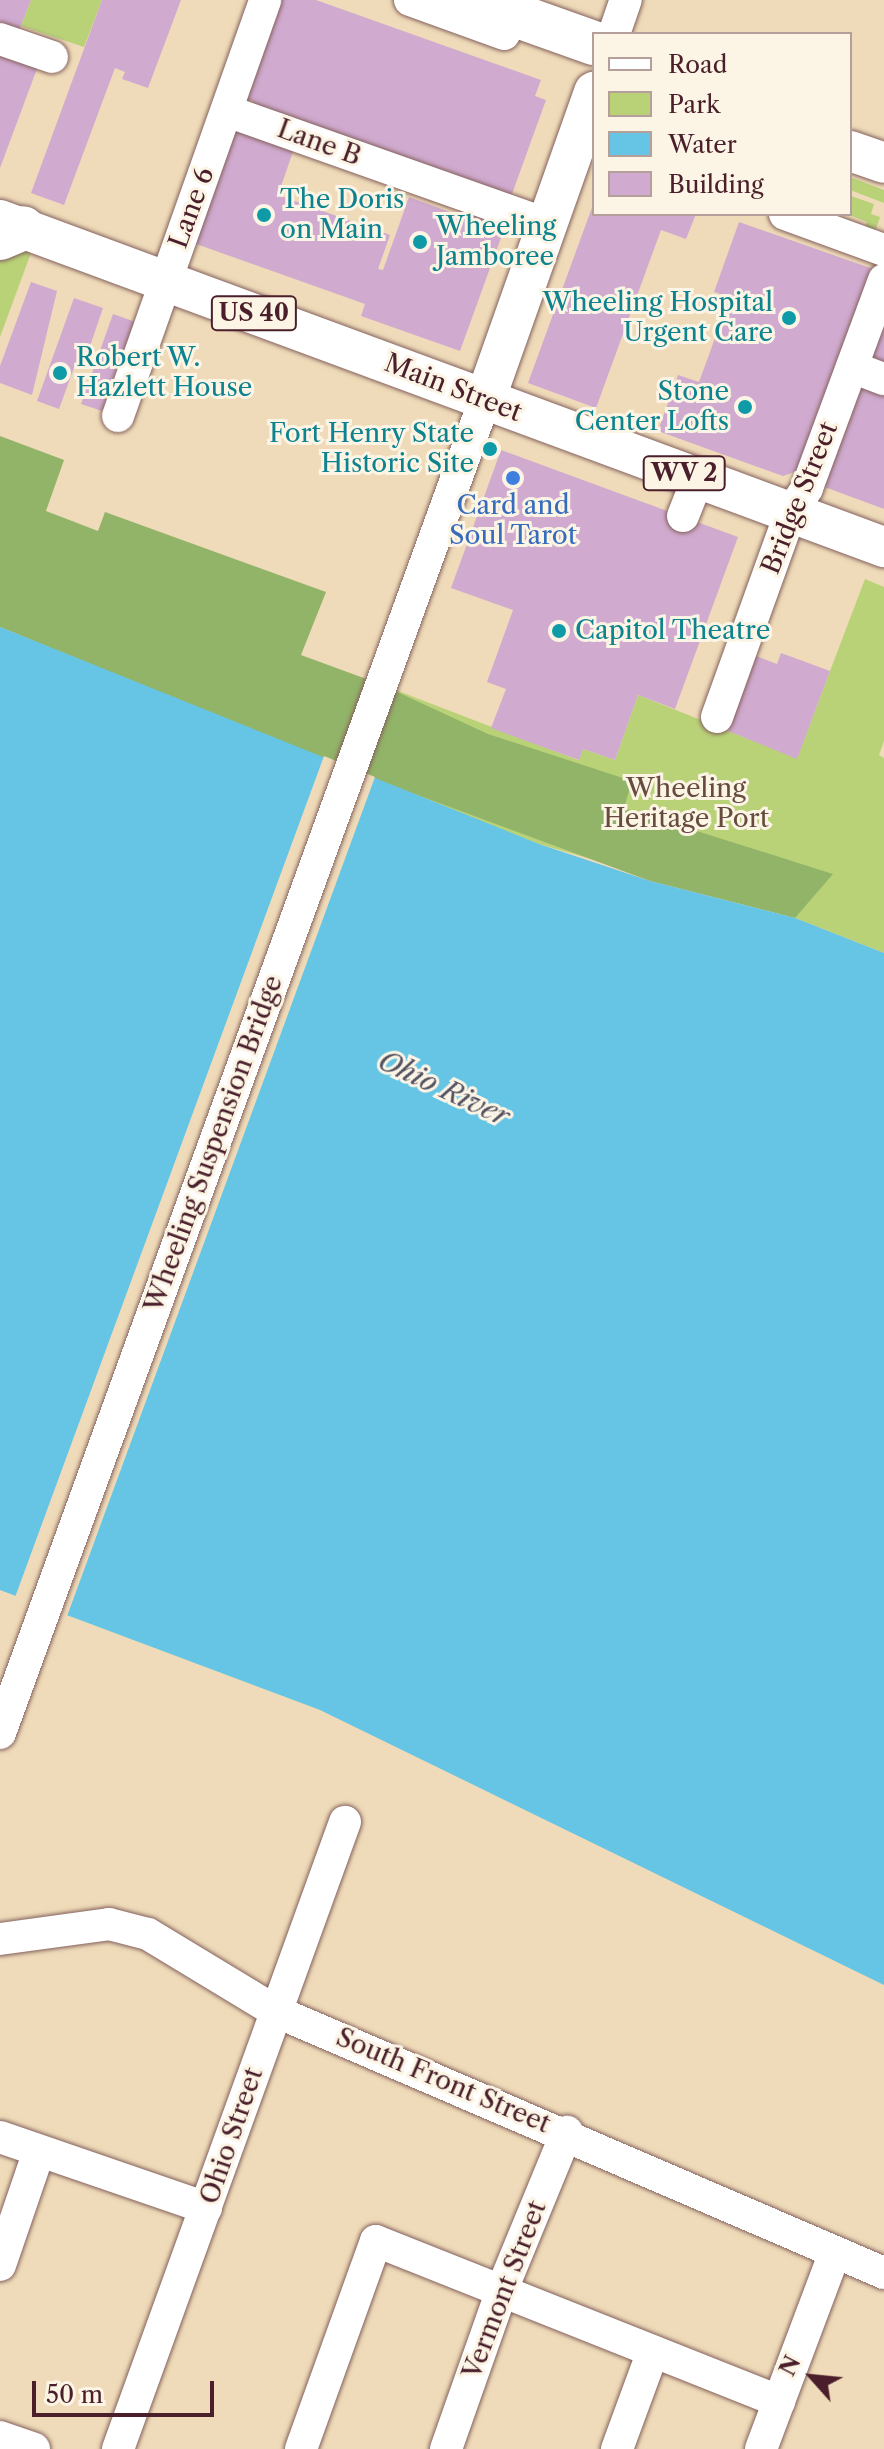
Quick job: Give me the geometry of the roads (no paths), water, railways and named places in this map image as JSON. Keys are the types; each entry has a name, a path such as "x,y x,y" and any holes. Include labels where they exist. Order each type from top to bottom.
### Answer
{"highway":[{"path":"473,0 592,41"}],"main road":[{"path":"543,0 592,40"},
{"path":"485,400 546,224 585,142 592,103"},
{"path":"852,152 884,163"},
{"name":"Main Street","path":"8,229 166,279 884,547"}],"street":[{"name":"Lane 6","path":"118,416 265,0"},
{"path":"410,0 509,36 592,42"},
{"path":"615,32 626,0"},
{"path":"0,39 52,57"},
{"name":"Lane B","path":"227,111 546,224"},
{"path":"790,216 884,250"},
{"name":"Bridge Street","path":"717,717 791,512 807,488 884,280"},
{"path":"852,367 884,379"},
{"name":"Wheeling Suspension Bridge","path":"0,1733 485,400"},
{"path":"683,516 698,478"},
{"name":"Ohio Street","path":"118,2449 345,1822"},
{"name":"South Front Street","path":"0,1939 109,1924 148,1934 275,2011 567,2132 884,2273"},
{"name":"Vermont Street","path":"446,2449 503,2287 567,2132"},
{"path":"0,2137 206,2208"},
{"path":"0,2265 39,2151"},
{"path":"301,2449 376,2241 503,2287 779,2401"},
{"path":"769,2447 779,2401 835,2252"},
{"path":"617,2449 653,2351"},
{"path":"0,2437 34,2449"}],"water":[{"name":"Ohio River","path":"0,627 539,844 650,881 795,918 884,953 884,1985 320,1710 0,1590"}],"place":[{"name":"The Doris on Main","path":"264,215"},
{"name":"Wheeling Jamboree","path":"420,242"},
{"name":"Wheeling Hospital Urgent Care","path":"789,318"},
{"name":"Robert W. Hazlett House","path":"60,373"},
{"name":"Stone Center Lofts","path":"745,407"},
{"name":"Fort Henry State Historic Site","path":"490,449"},
{"name":"Card and Soul Tarot","path":"513,478"},
{"name":"Capitol Theatre","path":"559,631"}],"park label":[{"name":"Wheeling Heritage Port","path":"686,804"}]}
